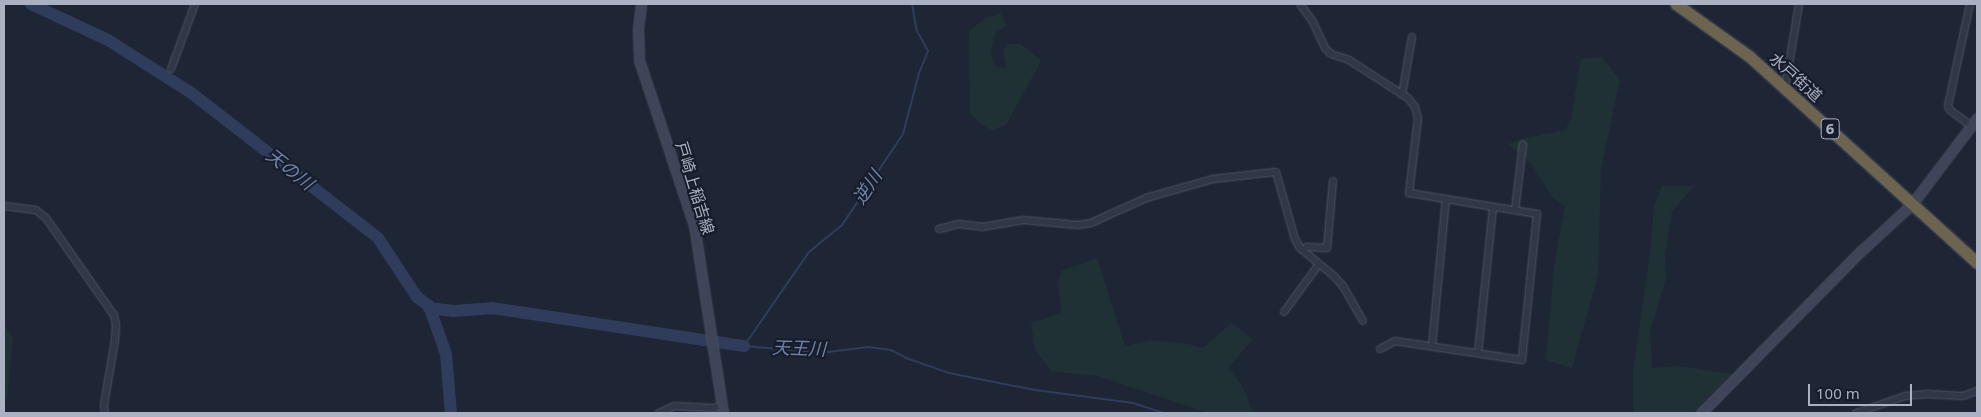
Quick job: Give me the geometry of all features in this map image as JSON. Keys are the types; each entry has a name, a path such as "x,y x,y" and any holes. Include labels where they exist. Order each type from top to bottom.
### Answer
{"highway":[{"name":"水戸街道","path":"1676,4 1749,56 1977,263"}],"main road":[{"name":"戸崎上稲吉線","path":"641,4 638,28 639,60 693,221 722,410"},
{"path":"1701,413 1861,251 1912,204 1977,118"}],"street":[{"path":"171,69 195,4"},
{"path":"1300,4 1313,22 1325,48 1331,54 1349,60 1402,95 1415,107 1418,118 1409,193 1537,214 1522,360 1395,341 1380,349"},
{"path":"1784,88 1799,4"},
{"path":"1970,4 1948,106 1950,110 1971,126"},
{"path":"1402,95 1412,37"},
{"path":"1514,210 1523,144"},
{"path":"939,229 959,224 982,227 1023,220 1078,225 1091,223 1146,198 1213,179 1276,172 1290,226 1302,250 1343,286 1363,321"},
{"path":"1302,250 1307,247 1327,248 1334,181"},
{"path":"1432,346 1446,199"},
{"path":"4,206 36,210 46,218 114,315 116,325 115,340 104,405 105,413"},
{"path":"1478,353 1492,207"},
{"path":"1284,312 1320,264"},
{"path":"1856,413 1905,396 1927,394 1963,396 1977,391"},
{"path":"659,413 675,406 722,410"}],"shaded area":[{"path":"1001,14 1007,26 995,33 990,54 996,67 1007,68 1003,52 1007,44 1021,44 1041,61 1006,125 990,131 970,114 969,31 987,17"},
{"path":"1602,57 1620,80 1601,168 1598,275 1572,368 1546,360 1554,266 1565,206 1552,197 1531,163 1508,144 1522,139 1565,130 1571,120 1581,59"},
{"path":"1662,186 1694,186 1672,211 1665,255 1666,278 1650,331 1652,368 1678,366 1731,374 1693,413 1633,413 1633,371 1650,253 1654,206"},
{"path":"1097,258 1125,346 1152,340 1188,344 1203,348 1231,323 1253,339 1228,368 1243,387 1253,413 1208,413 1098,376 1052,371 1035,350 1031,323 1062,313 1058,285 1061,271"},
{"path":"4,325 13,338 7,398 4,398"}],"waterway":[{"name":"天の川","path":"31,4 108,40 190,92 378,238 417,297 429,306 446,354 451,413"},
{"name":"天王川","path":"912,4 917,31 928,51 919,73 903,134 842,225 809,252 744,346 828,352 869,347 891,350 906,358 949,373 1035,390 1133,403 1163,413"},
{"name":"天王川","path":"429,308 453,311 492,308 744,346"}],"water label":[{"name":"逆川","path":"867,187"}]}
